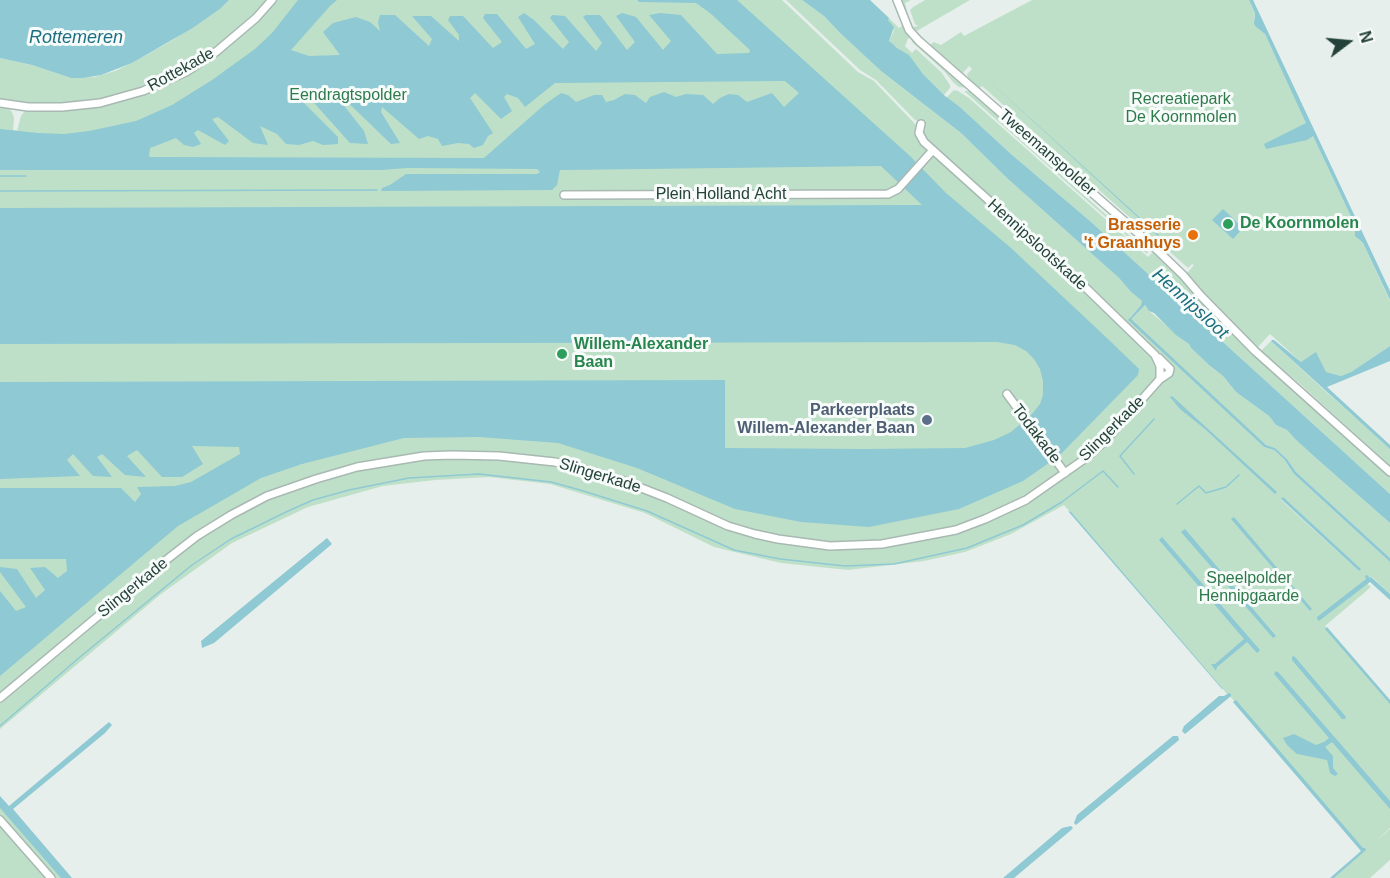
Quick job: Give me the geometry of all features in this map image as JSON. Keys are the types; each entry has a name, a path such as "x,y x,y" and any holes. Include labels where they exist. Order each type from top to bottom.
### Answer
{"street":[{"name":"Rottekade","path":"0,103 28,107 62,107 100,103 143,91 186,72 217,51 256,18 272,0"},
{"name":"Tweemanspolder","path":"897,0 909,30 920,41 1155,249 1255,351 1390,472"},
{"name":"Hennipslootskade","path":"921,124 919,133 921,138 933,150 1086,288 1155,355 1160,366 1160,379"},
{"name":"Plein Holland Acht","path":"564,195 888,194 898,189 933,150"},
{"path":"1155,355 1170,369 1169,373 1160,379"},
{"name":"Slingerkade","path":"0,698 197,536 267,496 357,467 424,456 451,455 500,456 555,462 621,480 668,498 729,526 778,540 830,546 882,544 956,530 1026,500 1086,458 1105,441 1160,379"},
{"name":"Todakade","path":"1007,394 1065,473"},
{"path":"0,820 51,878"}],"green space":[{"path":"229,0 269,0 215,50 165,80 122,95 78,104 27,104 0,101 0,58 32,65 71,78 94,77 115,71 173,40 220,9"},
{"path":"275,0 782,0 858,72 874,81 917,126 919,121 915,120 876,80 860,70 786,0 802,0 824,16 881,71 961,133 1008,179 1119,278 1142,301 1131,318 1144,304 1149,311 1223,376 1236,392 1269,416 1276,425 1287,430 1390,523 1390,558 1296,472 1275,448 1266,445 1195,382 1264,447 1274,450 1284,459 1294,474 1390,562 1390,594 1372,577 1367,578 1364,581 1371,587 1325,626 1390,702 1390,828 1373,844 1390,829 1390,860 1370,878 1334,878 1366,849 1363,851 1064,505 1011,534 965,552 924,561 848,570 781,563 714,547 645,513 550,484 489,477 383,486 308,507 232,543 161,594 0,729 0,106 12,112 13,130 17,131 21,116 28,109 62,110 167,84 257,19","holes":["1283,498 1360,569 1359,571 1281,500"]},
{"path":"900,0 911,0 905,3 910,24 913,27 918,26 910,10 925,0 970,0 915,32 909,26"},
{"name":"Recreatiepark De Koornmolen","path":"1032,0 1249,0 1255,13 1256,27 1265,34 1355,225 1354,230 1363,243 1390,301 1390,346 1351,372 1341,376 1301,362 1270,334 1257,348 1254,347 1202,295 1186,274 1194,265 1188,268 1170,252 1163,252 1161,248 1167,241 1163,238 1156,244 1151,241 1153,238 982,86 979,89 969,80 967,74 972,69 969,66 962,74 958,73 928,46 934,42 941,45 961,32 964,36"},
{"path":"889,18 899,28 902,26 912,35 905,46 912,53 916,49 941,72 950,85 944,95 909,56 889,41 894,30 887,20"},
{"path":"914,38 970,88 959,87 953,82 912,42"},
{"path":"954,90 969,98 1148,257 1154,251 1390,473 1390,494 1090,221 960,107 946,98"},
{"path":"964,91 975,91 1001,115 998,119 1148,252 1147,254"},
{"path":"1271,341 1390,448 1390,466 1299,383 1261,351"},
{"path":"0,807 62,878 0,878"}],"water":[{"name":"Rottemeren","path":"0,0 229,0 191,29 132,63 101,75 71,78 32,65 0,58"},
{"name":"Willem-Alexander Baan","path":"298,0 337,0 291,50 309,56 340,55 323,32 333,23 356,17 370,22 380,31 378,22 380,15 395,15 429,46 432,39 412,16 431,16 459,41 459,35 448,20 450,16 463,16 493,48 502,42 483,18 485,14 497,14 526,49 535,44 518,17 524,13 563,49 569,42 550,18 552,15 565,16 596,51 602,43 583,17 600,15 627,50 635,42 616,16 622,13 636,17 663,50 671,41 649,15 660,13 681,15 717,54 749,53 750,50 696,3 639,2 637,0 737,0 910,156 946,193 1011,248 1139,369 1138,375 1059,456 1023,481 959,509 869,527 801,522 735,509 637,468 558,443 479,437 404,438 302,464 261,478 178,526 0,676 0,591 16,611 26,607 0,572 0,567 17,569 36,598 45,590 30,568 45,567 58,578 67,571 66,559 0,559 0,488 121,488 135,502 141,494 137,487 175,486 191,482 240,454 239,447 192,446 203,464 182,477 162,477 137,450 127,456 146,477 125,475 102,454 97,457 112,477 93,476 73,454 67,460 80,476 0,479 0,382 725,380 725,448 965,448 994,440 1011,432 1040,404 1043,395 1043,381 1034,359 1015,345 997,342 0,344 0,208 922,205 881,166 560,170 557,185 552,190 381,191 382,188 406,174 537,174 540,172 537,169 407,168 381,170 0,170 0,129 64,134 136,121 172,105 212,80 255,49 272,33","holes":["785,81 799,93 784,107 772,93 747,102 738,95 729,94 713,104 703,95 686,94 676,97 664,92 650,97 646,103 635,95 625,94 606,102 602,95 594,95 576,102 568,95 561,93 484,158 149,157 150,148 176,138 184,145 193,147 201,144 194,133 198,130 225,145 229,141 212,119 218,117 253,143 268,145 260,126 277,134 286,144 299,145 313,141 323,145 338,144 338,137 301,100 307,95 350,143 368,144 364,131 337,97 338,93 391,144 400,143 381,112 382,107 419,139 428,136 438,139 442,146 458,143 469,144 474,148 483,145 488,136 493,133 470,98 475,93 501,119 512,111 504,97 507,94 518,98 525,107 555,83"]},
{"path":"802,0 870,0 889,18 888,20 894,27 889,41 909,55 923,74 945,96 1090,221 1390,494 1390,523 1287,430 1276,425 1269,416 1236,392 1223,376 1145,305 1131,319 1266,445 1275,448 1287,459 1296,472 1390,558 1390,562 1294,474 1284,459 1274,450 1264,447 1128,320 1142,301 1119,278 1008,179 961,133 881,71 824,16"},
{"path":"1249,0 1253,0 1390,291 1390,300 1363,243 1355,236 1355,225 1313,136 1307,140 1266,149 1264,144 1306,123 1265,34 1254,24 1255,13"},
{"path":"976,69 1040,127 1159,235 1158,236"},
{"name":"De Koornmolen","path":"1223,209 1243,228 1233,239 1212,220"},
{"path":"1271,341 1301,362 1316,352 1326,372 1341,376 1351,372 1390,346 1390,361 1327,387 1390,445 1390,449"},
{"path":"1172,396 1277,492 1275,494 1180,409 1170,397"},
{"path":"1283,497 1361,569 1359,571 1281,499"},
{"path":"1068,511 1071,512 1223,689 1222,689"},
{"path":"1234,517 1312,609 1310,611 1231,519"},
{"path":"1185,529 1276,636 1273,638 1181,532"},
{"path":"1162,537 1260,650 1257,653 1247,642 1217,667 1216,671 1211,664 1215,664 1244,639 1159,540"},
{"path":"327,538 332,544 214,643 202,648 201,641"},
{"path":"1367,575 1390,594 1390,600 1370,582 1319,621 1317,619 1366,579"},
{"path":"1327,627 1390,700 1390,704 1325,629"},
{"path":"1293,656 1346,717 1345,719 1342,719 1292,660"},
{"path":"1276,671 1390,801 1390,809 1332,742 1325,747 1333,756 1333,768 1338,774 1335,776 1330,773 1327,760 1297,754 1287,745 1283,738 1294,734 1316,745 1329,738 1274,674"},
{"path":"1229,693 1231,696 1185,734 1182,731 1184,726 1219,696"},
{"path":"1236,700 1365,848 1366,850 1334,878 1330,878 1361,851 1233,702"},
{"path":"109,722 112,725 105,733 13,809 72,878 61,878 0,808 0,796 9,806"},
{"path":"1173,736 1178,736 1179,740 1076,825 1074,823 1077,815"},
{"path":"1071,826 1073,828 1070,831 1014,878 1003,878 1062,828"}],"waterway":[{"path":"0,176 26,176"},
{"path":"0,191 377,190"},
{"path":"1134,474 1120,456 1154,419"},
{"path":"0,726 192,565 231,539 286,512 313,500 349,490 409,478 479,474 551,482 647,511 734,550 780,559 845,566 894,564 967,548 1023,525 1062,502 1103,471 1118,487"},
{"path":"1177,504 1199,486 1206,493 1226,487 1239,475"}],"place":[{"name":"De Koornmolen","path":"1228,224"},
{"name":"Brasserie 't Graanhuys","path":"1193,235"},
{"name":"Willem-Alexander Baan","path":"562,354"},
{"name":"Parkeerplaats Willem-Alexander Baan","path":"927,420"}],"park label":[{"name":"Eendragtspolder","path":"348,96"},
{"name":"Speelpolder Hennipgaarde","path":"1249,588"}],"water label":[{"name":"Hennipsloot","path":"1190,304"}]}
